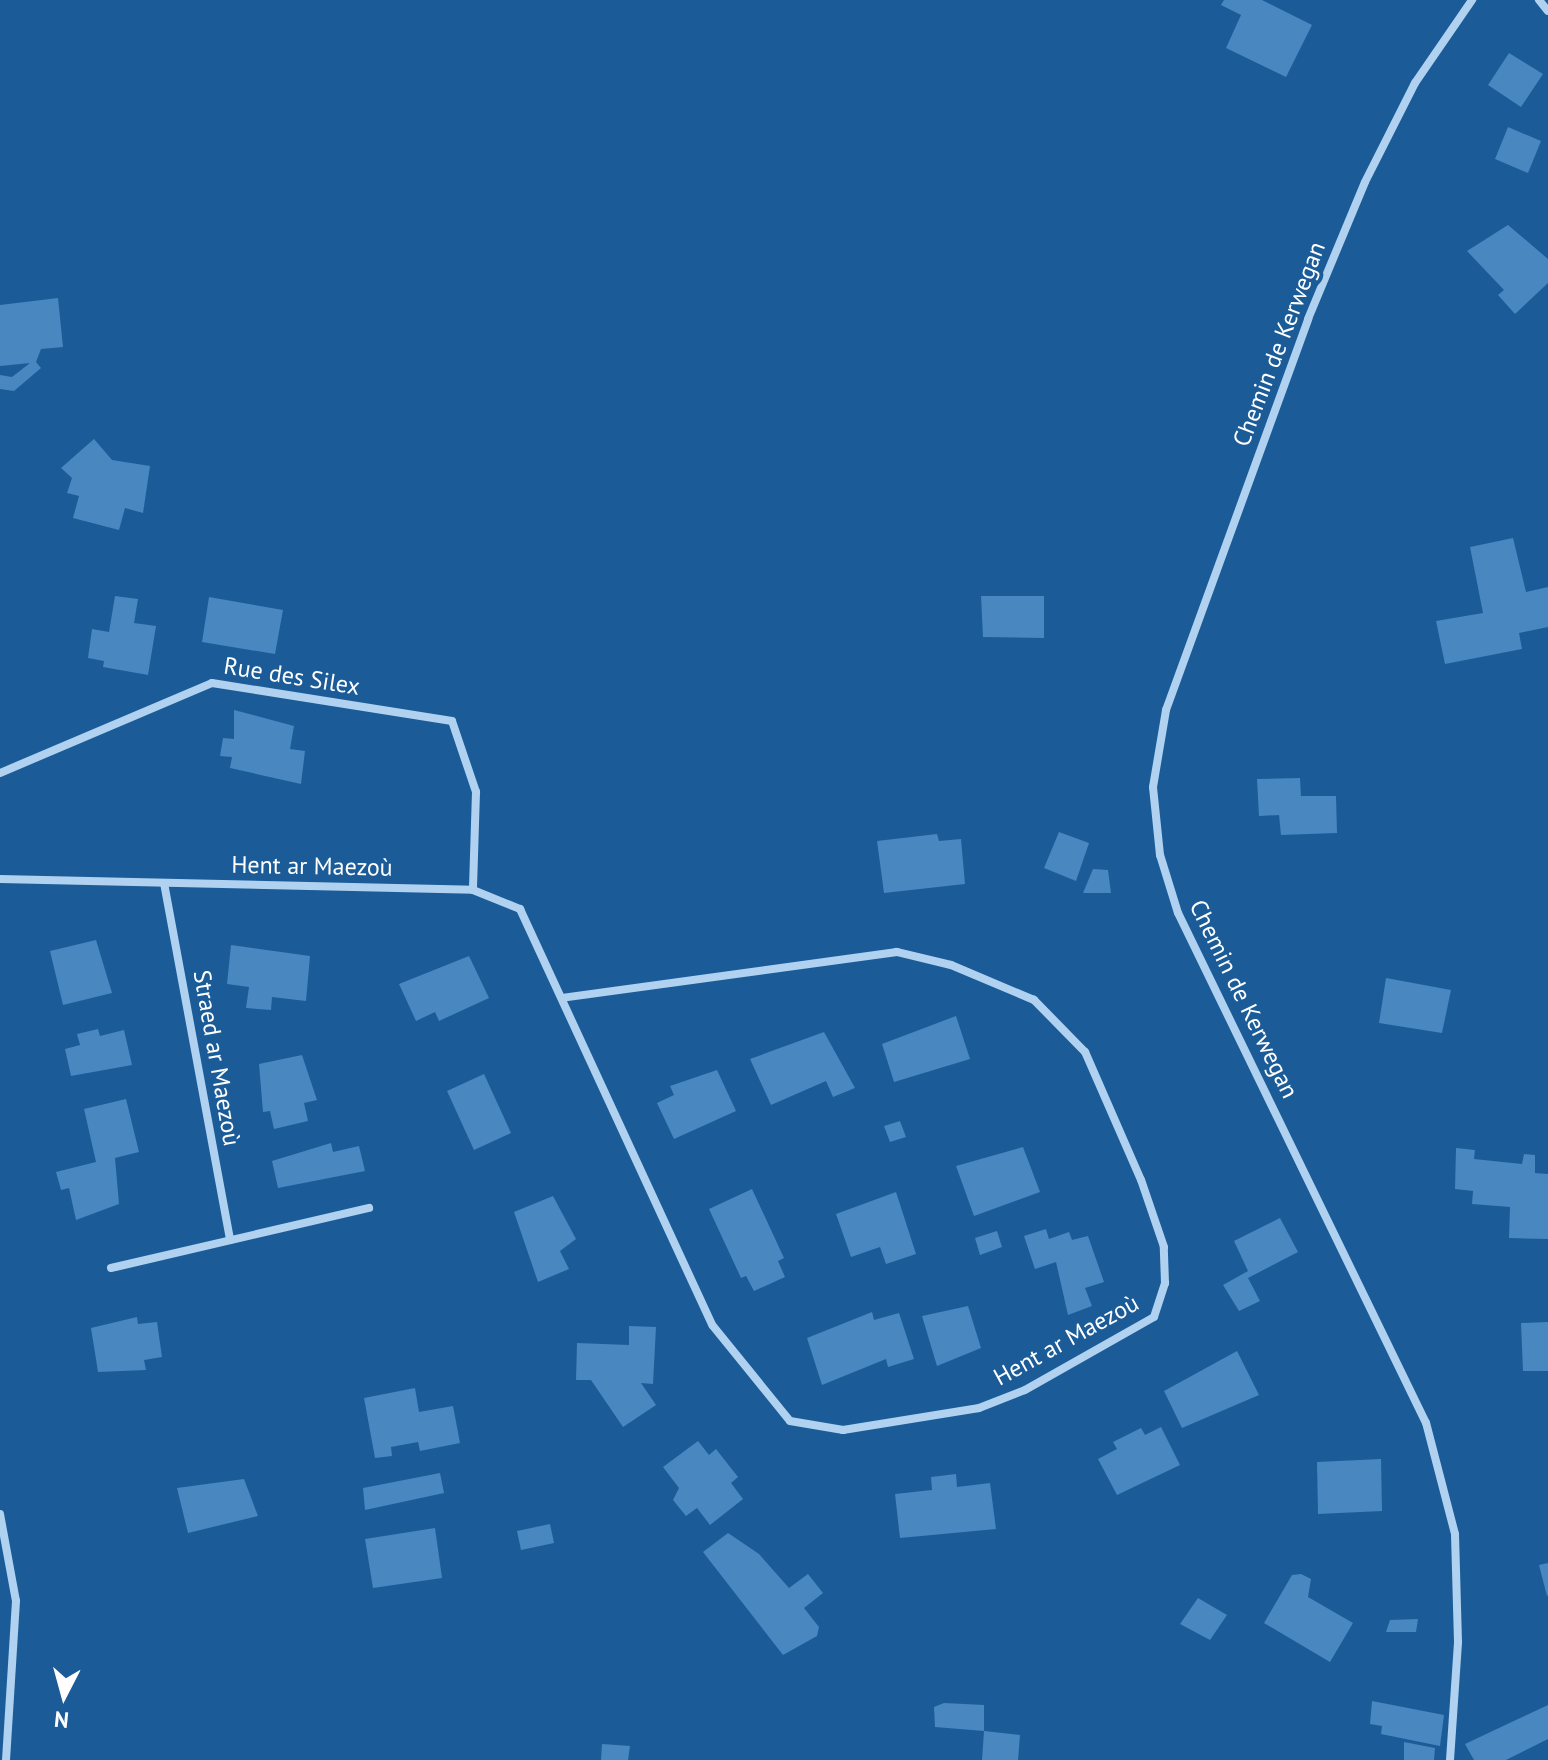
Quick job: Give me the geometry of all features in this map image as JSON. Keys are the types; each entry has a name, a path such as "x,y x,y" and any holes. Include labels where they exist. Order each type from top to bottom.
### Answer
{"street":[{"name":"Chemin de Kerwegan","path":"1450,1760 1458,1642 1455,1534 1426,1423 1178,913 1160,855 1153,787 1166,710 1308,319 1408,97 1472,0"},
{"path":"1539,0 1548,11"},
{"name":"Rue des Silex","path":"0,773 212,683 452,721 476,792 473,890"},
{"name":"Hent ar Maezoù","path":"0,879 473,890 520,909 713,1326 790,1421 843,1430 979,1408 1025,1390 1154,1317 1165,1283 1164,1247 1141,1180 1085,1052 1034,1000 951,965 897,952 562,998"},
{"name":"Straed ar Maezoù","path":"164,883 230,1240"},
{"path":"111,1268 369,1208"},
{"path":"0,1514 16,1601 6,1760"}],"building":[{"path":"1224,0 1262,0 1312,25 1286,77 1226,48 1241,15 1221,5"},
{"path":"1509,53 1543,74 1521,107 1488,85"},
{"path":"1508,127 1541,141 1528,173 1495,159"},
{"path":"1508,225 1548,259 1548,283 1515,314 1498,295 1504,290 1467,251"},
{"path":"58,298 63,347 41,349 36,362 41,368 14,391 0,389 0,375 12,377 30,363 0,366 0,305"},
{"path":"94,439 112,460 150,466 143,513 125,508 119,530 73,518 79,496 67,493 72,478 61,468"},
{"path":"1513,538 1526,592 1548,587 1548,627 1519,633 1522,649 1445,664 1436,621 1483,613 1470,547"},
{"path":"115,596 138,599 134,623 156,626 148,675 103,667 104,661 88,658 92,629 109,632"},
{"path":"981,596 1044,596 1044,638 983,637"},
{"path":"209,597 283,610 275,654 202,642"},
{"path":"234,710 294,726 290,749 305,751 301,784 230,768 232,757 220,756 223,738 234,739"},
{"path":"1300,778 1301,796 1336,796 1337,833 1281,835 1279,815 1259,816 1257,779"},
{"path":"1059,832 1089,843 1076,881 1044,868"},
{"path":"937,834 939,841 961,839 965,884 884,893 877,841"},
{"path":"1093,869 1108,870 1111,893 1083,893"},
{"path":"96,940 112,993 63,1005 50,951"},
{"path":"231,945 310,956 306,1001 272,997 271,1010 246,1008 249,987 227,984"},
{"path":"469,956 489,998 439,1021 435,1012 416,1021 399,984"},
{"path":"1386,978 1451,990 1442,1033 1379,1023"},
{"path":"956,1016 970,1059 894,1082 882,1044"},
{"path":"98,1029 100,1036 124,1030 132,1065 71,1076 65,1049 80,1045 77,1034"},
{"path":"824,1032 855,1088 833,1097 826,1081 771,1105 750,1059"},
{"path":"302,1055 317,1100 304,1103 308,1121 274,1129 270,1111 263,1112 259,1064"},
{"path":"717,1070 736,1111 674,1139 657,1103 674,1095 670,1086"},
{"path":"484,1074 511,1133 474,1150 447,1091"},
{"path":"126,1099 139,1152 115,1158 119,1204 76,1220 69,1188 61,1190 56,1172 96,1162 84,1109"},
{"path":"900,1121 906,1137 890,1142 884,1126"},
{"path":"331,1143 333,1152 359,1146 365,1171 278,1188 272,1161"},
{"path":"1023,1147 1040,1192 974,1216 956,1166"},
{"path":"1456,1148 1475,1150 1474,1159 1522,1164 1524,1154 1535,1155 1535,1173 1548,1174 1548,1239 1509,1238 1510,1207 1472,1204 1473,1191 1455,1189"},
{"path":"752,1189 784,1258 778,1261 785,1277 754,1291 746,1276 741,1278 709,1209"},
{"path":"896,1192 916,1254 886,1264 880,1247 851,1257 836,1214"},
{"path":"553,1196 576,1239 560,1251 569,1269 538,1282 514,1212"},
{"path":"1280,1218 1298,1252 1248,1278 1260,1301 1239,1311 1223,1285 1248,1271 1234,1241"},
{"path":"1046,1229 1049,1239 1069,1232 1072,1240 1088,1236 1104,1282 1085,1288 1092,1306 1068,1315 1056,1262 1035,1269 1024,1236"},
{"path":"997,1231 1002,1247 980,1255 975,1238"},
{"path":"968,1306 981,1348 937,1366 922,1316"},
{"path":"872,1312 874,1320 899,1313 914,1359 888,1367 886,1359 822,1385 807,1338"},
{"path":"137,1317 138,1324 157,1322 162,1357 144,1360 146,1370 98,1372 91,1328"},
{"path":"1548,1322 1548,1371 1523,1371 1521,1323"},
{"path":"629,1326 656,1327 653,1384 641,1383 656,1405 623,1427 591,1380 576,1380 577,1343 629,1345"},
{"path":"1237,1351 1259,1395 1182,1428 1164,1391"},
{"path":"415,1388 419,1412 453,1406 460,1443 420,1451 418,1442 391,1447 392,1456 375,1458 364,1398"},
{"path":"1161,1427 1180,1465 1117,1495 1098,1459 1117,1449 1113,1442 1141,1428 1145,1435"},
{"path":"698,1441 709,1455 716,1449 738,1477 731,1483 743,1499 710,1525 697,1508 686,1516 673,1500 679,1488 663,1467"},
{"path":"1381,1459 1382,1511 1318,1514 1317,1462"},
{"path":"440,1473 444,1493 365,1510 363,1488"},
{"path":"956,1474 957,1487 990,1483 996,1529 900,1538 895,1494 932,1490 931,1477"},
{"path":"244,1479 258,1516 188,1533 177,1488"},
{"path":"550,1524 554,1543 521,1550 517,1531"},
{"path":"435,1528 442,1578 373,1588 365,1539"},
{"path":"728,1533 759,1554 789,1588 808,1574 823,1593 804,1608 819,1627 817,1636 783,1655 703,1552"},
{"path":"1548,1563 1548,1595 1547,1596 1539,1565"},
{"path":"1301,1574 1311,1579 1308,1597 1353,1623 1330,1662 1264,1623 1292,1575"},
{"path":"1198,1598 1227,1615 1210,1640 1180,1624"},
{"path":"1418,1619 1416,1632 1386,1632 1390,1620"},
{"path":"1372,1701 1444,1715 1440,1746 1381,1734 1382,1726 1370,1724"},
{"path":"944,1703 984,1705 984,1731 935,1727 934,1707"},
{"path":"1548,1705 1548,1739 1506,1760 1474,1760 1465,1744"},
{"path":"984,1731 1020,1735 1018,1760 982,1760"},
{"path":"1404,1742 1435,1748 1434,1760 1404,1760"},
{"path":"602,1744 630,1746 628,1760 601,1760"}]}
